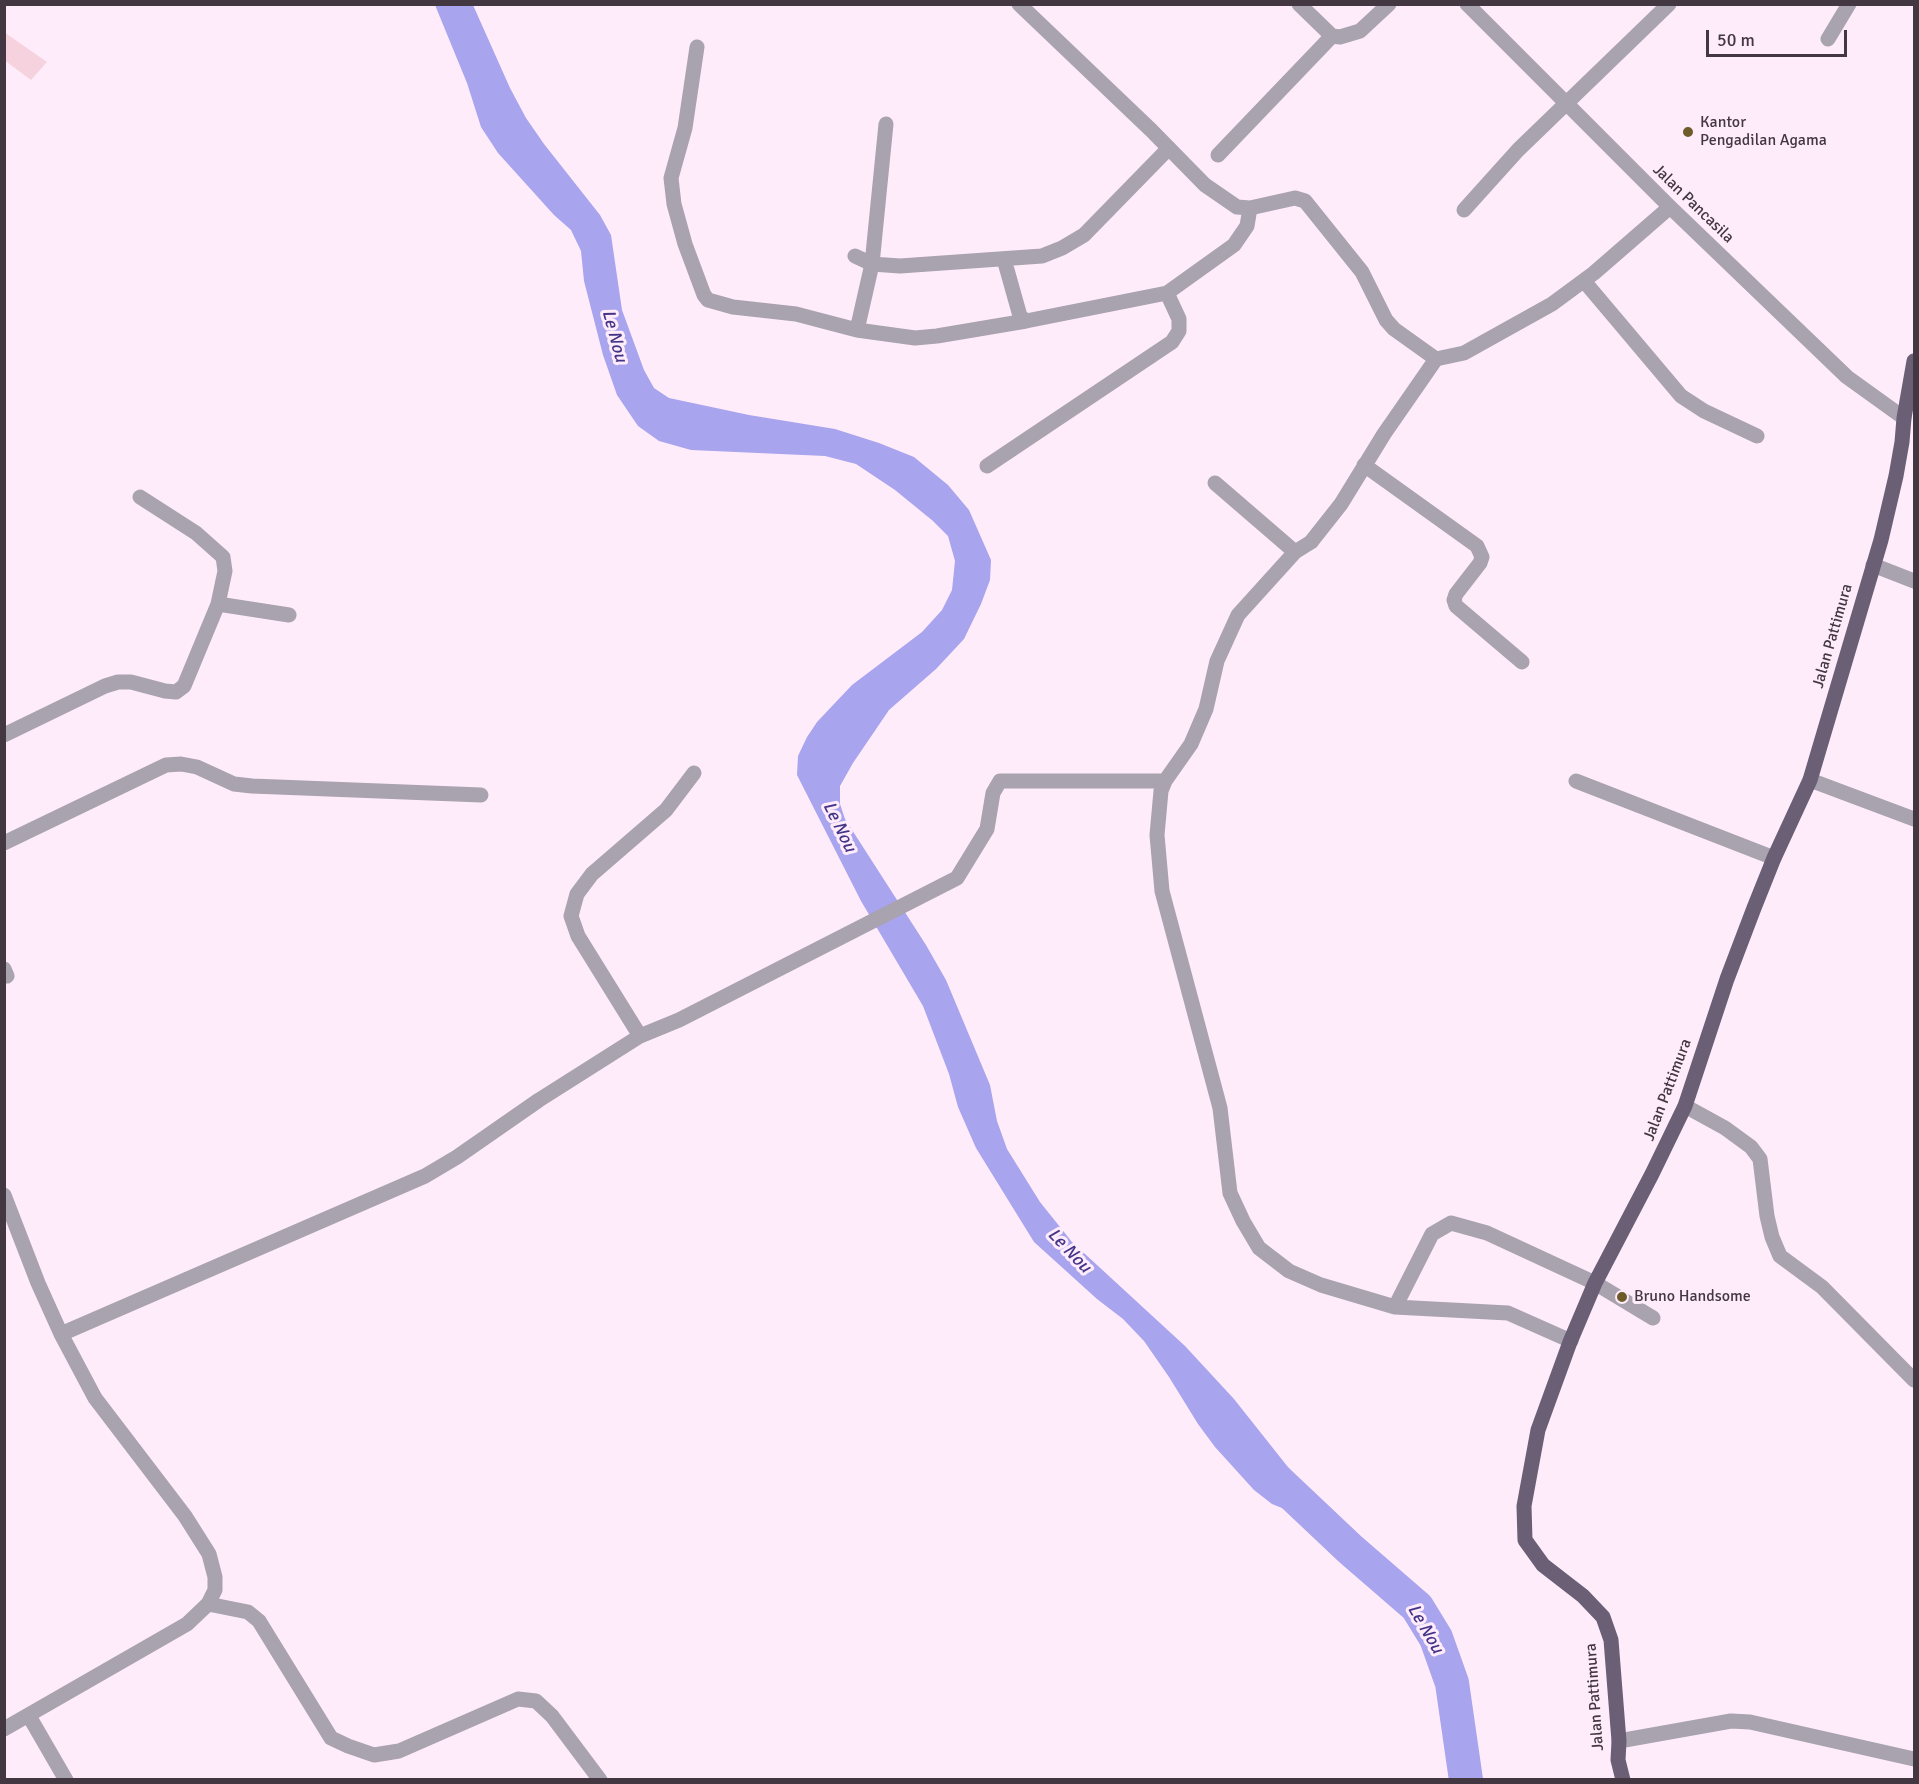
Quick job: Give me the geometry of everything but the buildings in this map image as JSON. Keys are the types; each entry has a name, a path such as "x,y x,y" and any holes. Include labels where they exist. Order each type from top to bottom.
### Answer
{"main road":[{"name":"Jalan Pattimura","path":"1623,1779 1618,1760 1619,1742 1611,1640 1603,1617 1583,1596 1543,1565 1531,1551 1526,1540 1524,1506 1538,1430 1595,1283 1685,1106 1727,979 1774,858 1810,780 1873,565 1896,476 1914,361"}],"street":[{"path":"1019,4 1169,147 1205,185 1237,207 1250,208 1295,198 1305,201 1362,272 1390,324 1436,359"},
{"path":"1299,4 1332,36 1340,37 1359,32 1389,4"},
{"name":"Jalan Pancasila","path":"1467,4 1670,207 1848,377 1904,418"},
{"path":"1464,210 1518,150 1669,4"},
{"path":"1828,39 1849,4"},
{"path":"1218,155 1332,36"},
{"path":"697,47 685,128 671,178 674,204 682,235 704,295 710,302 796,314 857,330 924,338 1026,321 1167,293 1234,246 1247,226 1250,208"},
{"path":"857,330 872,264 886,124"},
{"path":"855,256 872,264 900,266 1042,256 1084,235 1169,147"},
{"path":"1571,1341 1508,1313 1395,1307 1321,1285 1289,1271 1259,1248 1230,1193 1220,1108 1162,891 1157,835 1161,791 1165,781 1191,744 1199,726 1206,709 1217,661 1238,615 1295,552 1311,542 1341,504 1364,465 1436,359 1464,354 1552,304 1584,281 1670,207"},
{"path":"1004,259 1020,316 1026,321"},
{"path":"1584,281 1681,396 1704,411 1757,436"},
{"path":"987,466 1172,342 1179,331 1179,319 1167,293"},
{"path":"1364,465 1477,546 1482,557 1480,563 1456,594 1454,600 1456,606 1522,662"},
{"path":"1215,483 1295,552"},
{"path":"4,735 105,686 118,682 131,682 176,692 184,686 218,604 225,571 223,557 196,533 140,497"},
{"path":"1873,565 1914,581"},
{"path":"218,604 289,615"},
{"path":"4,843 166,765 181,764 197,767 234,784 252,786 481,795"},
{"path":"640,1036 578,936 571,916 577,894 592,874 666,810 694,773"},
{"path":"1810,780 1914,819"},
{"path":"61,1334 425,1176 640,1036 679,1020 913,903 957,878 987,829 993,793 999,781 1165,781"},
{"path":"1576,781 1774,858"},
{"path":"1685,1106 1725,1128 1751,1147 1760,1159 1769,1226 1780,1256 1822,1287 1914,1380"},
{"path":"4,1195 38,1283 61,1334 95,1398 185,1516 209,1554 215,1577 215,1590 208,1604 187,1624 4,1729"},
{"path":"1395,1307 1432,1234 1451,1223 1487,1233 1595,1283 1653,1318"},
{"path":"208,1604 248,1612 259,1621 331,1738 348,1746 374,1755 399,1751 518,1699 536,1701 552,1716 600,1779"},
{"path":"28,1716 66,1779"},
{"path":"1619,1742 1721,1723 1750,1722 1914,1759"}],"water":[{"path":"435,5 473,5 526,118 600,215 611,235 622,310 644,370 654,388 669,398 749,415 835,429 879,443 914,457 948,485 969,510 991,560 990,580 981,604 964,639 936,669 889,710 853,763 840,786 840,804 845,819 946,980 990,1085 997,1121 1007,1149 1040,1202 1072,1242 1185,1346 1234,1399 1299,1481 1310,1501 1312,1514 1292,1512 1272,1504 1254,1490 1215,1447 1198,1424 1144,1341 1123,1319 1097,1299 1034,1242 976,1148 958,1107 949,1074 923,1006 861,901 797,775 798,756 817,722 852,685 922,632 942,610 952,590 955,561 948,536 895,490 856,464 825,456 691,450 659,441 638,426 617,395 603,355 584,281 581,251 571,230 554,215 498,153 481,127 467,83"}],"waterway":[{"name":"Le Nou","path":"1278,1481 1350,1549 1417,1607 1436,1638 1452,1683 1466,1780"}],"place":[{"name":"Kantor Pengadilan Agama","path":"1688,132"},
{"name":"Bruno Handsome","path":"1622,1297"}]}
